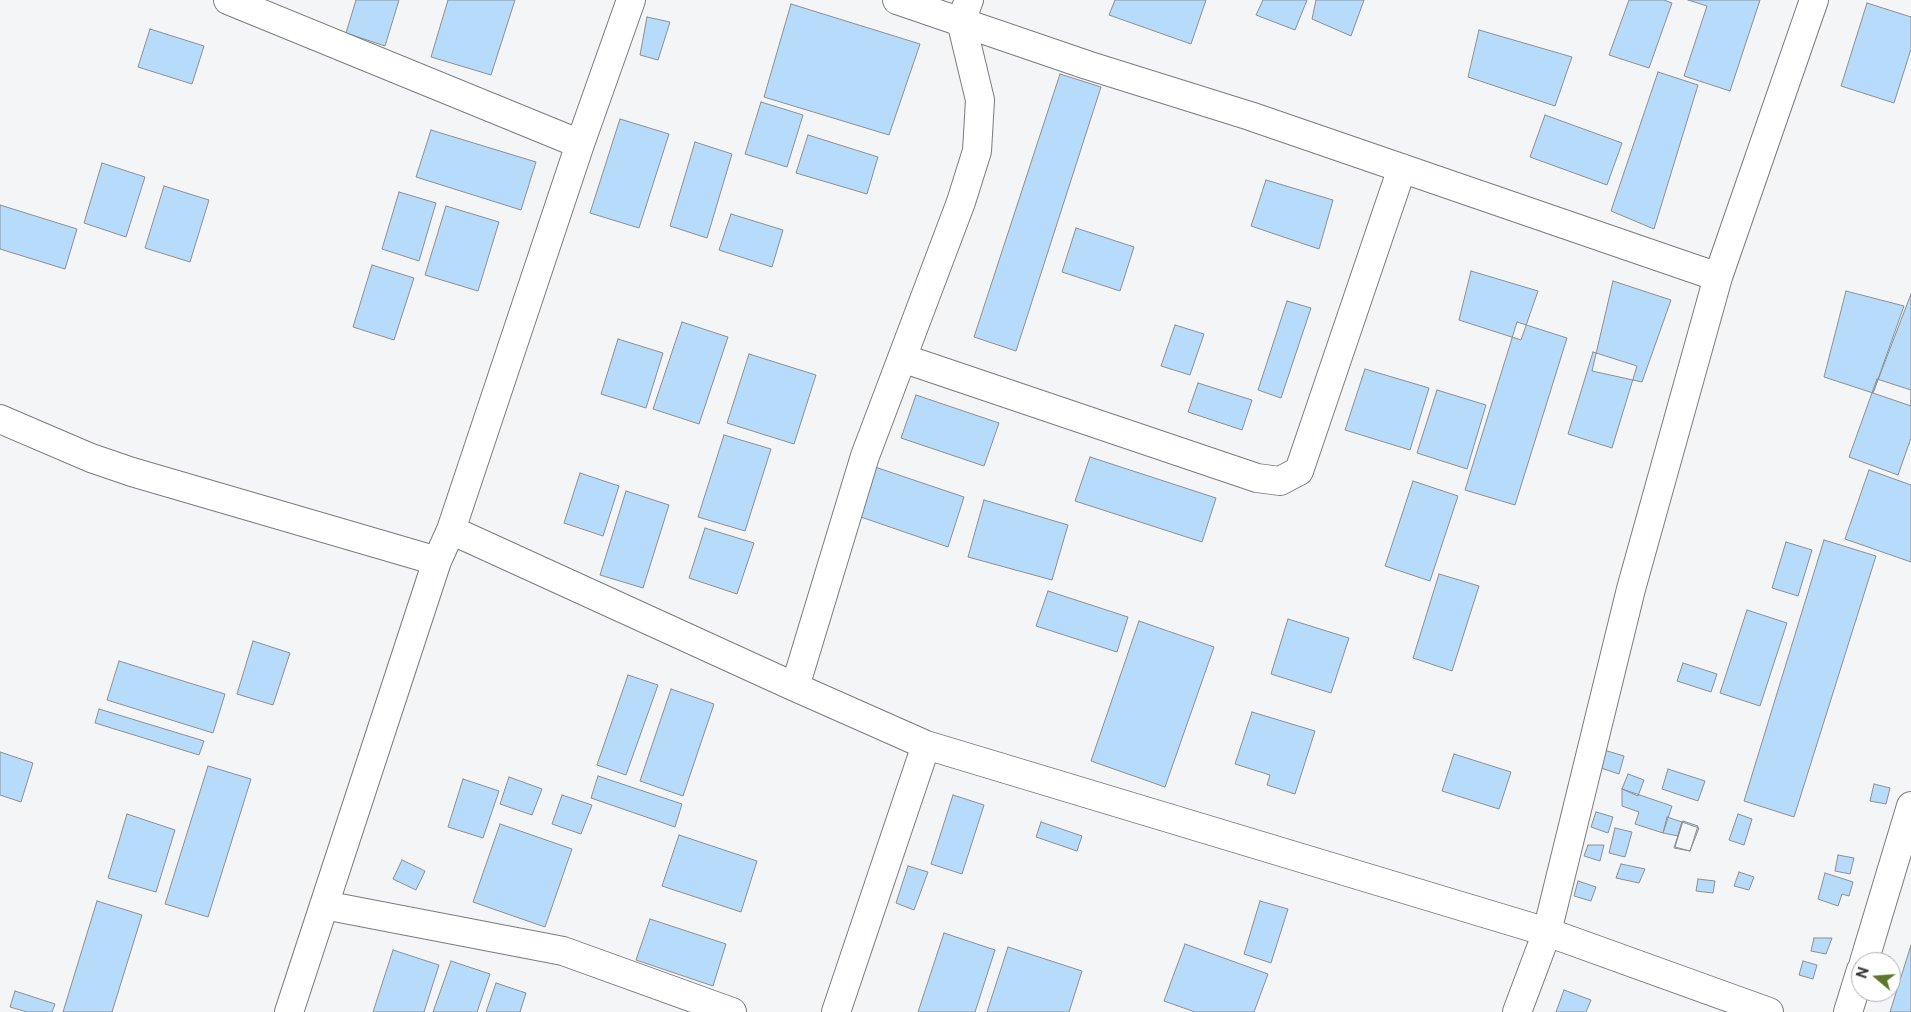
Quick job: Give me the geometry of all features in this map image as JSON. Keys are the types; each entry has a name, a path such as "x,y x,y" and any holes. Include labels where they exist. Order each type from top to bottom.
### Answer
{"street":[{"path":"228,0 580,144"},
{"path":"289,1012 437,561 451,530 580,144 631,0"},
{"path":"897,0 965,11 1087,65 1250,116 1718,277"},
{"path":"1518,1012 1547,932 1631,589 1718,277 1814,0"},
{"path":"795,687 865,456 961,202 977,151 980,100 965,11"},
{"path":"902,358 1257,478 1280,481 1299,471 1402,168"},
{"path":"0,419 91,458 132,472 437,561"},
{"path":"451,530 926,745 1547,932 1769,1012"},
{"path":"836,1012 926,745"},
{"path":"1867,952 1911,806"},
{"path":"324,905 563,951 732,1012"}],"building":[{"path":"356,0 399,0 385,46 346,33"},
{"path":"448,0 515,0 491,75 431,57"},
{"path":"1115,0 1206,0 1191,44 1109,15"},
{"path":"1263,0 1307,0 1295,30 1256,15"},
{"path":"1316,0 1364,0 1351,36 1312,19"},
{"path":"1629,0 1664,0 1672,3 1649,68 1609,55"},
{"path":"1688,0 1760,0 1730,91 1684,76 1707,6"},
{"path":"1867,3 1911,17 1911,49 1894,103 1841,86"},
{"path":"791,4 920,44 889,135 764,97"},
{"path":"647,17 670,22 658,60 640,55"},
{"path":"150,29 204,46 192,84 138,67"},
{"path":"1479,30 1572,57 1555,106 1468,77"},
{"path":"1658,72 1698,85 1654,229 1611,211"},
{"path":"1060,74 1101,87 1016,351 974,337"},
{"path":"761,102 803,115 787,167 745,154"},
{"path":"1545,115 1622,143 1607,185 1530,157"},
{"path":"620,119 669,134 639,228 590,213"},
{"path":"431,130 536,162 521,210 416,177"},
{"path":"808,135 878,157 867,194 796,173"},
{"path":"695,142 732,154 707,238 670,226"},
{"path":"102,163 145,177 126,237 84,223"},
{"path":"1266,180 1333,200 1319,249 1251,226"},
{"path":"164,186 209,200 190,262 145,248"},
{"path":"399,192 436,203 419,261 382,249"},
{"path":"0,205 77,229 65,269 0,249"},
{"path":"446,206 499,222 478,291 425,275"},
{"path":"731,214 783,230 772,267 719,250"},
{"path":"1076,228 1134,247 1120,291 1062,272"},
{"path":"372,265 414,278 394,340 353,327"},
{"path":"1471,271 1538,291 1521,340 1459,320"},
{"path":"1613,281 1671,300 1642,382 1592,371"},
{"path":"1846,291 1904,306 1873,393 1824,377"},
{"path":"1911,294 1911,406 1873,393"},
{"path":"1287,301 1311,308 1281,398 1258,390"},
{"path":"682,322 728,337 699,424 653,409"},
{"path":"1517,322 1567,338 1515,505 1465,490"},
{"path":"1175,325 1204,334 1190,375 1161,366"},
{"path":"618,339 663,353 646,408 601,394"},
{"path":"1593,352 1637,366 1612,448 1568,434"},
{"path":"749,354 816,375 794,444 727,423"},
{"path":"1365,369 1429,388 1410,450 1345,430"},
{"path":"1877,379 1911,390 1911,438 1898,475 1849,457"},
{"path":"1198,383 1252,400 1242,430 1188,412"},
{"path":"1437,390 1486,405 1467,469 1417,453"},
{"path":"916,395 999,423 984,466 901,438"},
{"path":"724,435 771,449 745,531 698,517"},
{"path":"1090,457 1216,498 1202,542 1075,501"},
{"path":"872,466 964,497 948,547 855,515"},
{"path":"1869,470 1911,485 1911,562 1845,539"},
{"path":"580,473 619,486 603,536 564,523"},
{"path":"1413,481 1458,496 1430,581 1385,566"},
{"path":"626,491 669,505 643,588 600,575"},
{"path":"984,500 1068,525 1052,580 968,557"},
{"path":"705,528 754,543 737,594 689,578"},
{"path":"1824,540 1876,556 1794,817 1744,801"},
{"path":"1786,542 1812,550 1798,596 1772,588"},
{"path":"1439,574 1479,586 1452,671 1413,658"},
{"path":"1048,591 1128,617 1117,652 1036,626"},
{"path":"1747,610 1787,623 1760,706 1720,693"},
{"path":"1288,619 1349,638 1331,693 1271,674"},
{"path":"1139,621 1214,647 1165,787 1091,761"},
{"path":"253,641 290,653 273,705 237,694"},
{"path":"119,661 225,694 213,733 107,700"},
{"path":"1683,663 1717,674 1711,692 1677,681"},
{"path":"628,675 658,685 626,775 597,765"},
{"path":"671,689 714,704 683,796 640,781"},
{"path":"99,709 204,741 199,755 95,723"},
{"path":"1252,712 1315,731 1295,794 1267,785 1270,775 1235,764"},
{"path":"1604,750 1624,756 1619,774 1598,767"},
{"path":"0,752 33,763 21,802 0,795"},
{"path":"1454,754 1511,772 1499,809 1442,791"},
{"path":"208,766 251,779 208,917 165,904"},
{"path":"1668,769 1705,781 1698,801 1662,789"},
{"path":"1628,774 1644,780 1638,796 1622,789"},
{"path":"598,776 682,804 675,827 591,798"},
{"path":"509,777 542,789 532,815 500,804"},
{"path":"463,779 499,791 483,838 448,827"},
{"path":"1874,784 1890,788 1886,804 1870,801"},
{"path":"1622,789 1672,806 1663,833 1635,824 1639,812 1622,806"},
{"path":"562,795 592,805 581,834 552,824"},
{"path":"953,795 984,805 962,874 931,864"},
{"path":"1596,812 1613,817 1608,833 1591,827"},
{"path":"127,814 175,830 156,892 108,878"},
{"path":"1738,814 1752,819 1744,845 1729,840"},
{"path":"1667,817 1682,822 1678,836 1663,833"},
{"path":"1683,821 1698,826 1690,851 1675,847"},
{"path":"1041,822 1082,836 1077,851 1036,837"},
{"path":"1682,822 1699,828 1690,851 1674,848"},
{"path":"500,824 572,849 545,927 473,902"},
{"path":"1615,828 1632,832 1625,857 1609,853"},
{"path":"679,835 757,861 741,912 662,886"},
{"path":"1588,845 1604,845 1600,861 1584,856"},
{"path":"1838,855 1854,858 1850,874 1835,871"},
{"path":"402,860 425,871 416,890 393,879"},
{"path":"1621,864 1645,869 1639,883 1616,878"},
{"path":"908,866 928,872 914,910 896,903"},
{"path":"1739,872 1754,877 1749,890 1734,886"},
{"path":"1825,873 1853,882 1849,896 1842,894 1838,906 1818,899"},
{"path":"1698,879 1715,881 1713,893 1696,891"},
{"path":"1578,881 1596,887 1591,901 1574,896"},
{"path":"97,901 142,915 112,1012 63,1012"},
{"path":"1260,901 1288,909 1271,963 1244,954"},
{"path":"650,919 726,944 713,986 636,960"},
{"path":"944,933 995,950 975,1012 918,1012"},
{"path":"1814,938 1832,938 1826,954 1811,951"},
{"path":"1185,944 1268,974 1254,1012 1195,1012 1164,1001"},
{"path":"1911,945 1911,1012 1890,1012 1893,1002 1901,1002 1901,977"},
{"path":"1008,947 1082,971 1069,1012 987,1012"},
{"path":"393,950 439,965 424,1012 373,1012"},
{"path":"451,961 490,974 477,1012 433,1012"},
{"path":"1803,961 1817,965 1813,979 1799,975"},
{"path":"496,983 526,993 520,1012 486,1012"},
{"path":"1564,990 1591,1000 1586,1012 1556,1012"},
{"path":"15,991 55,1004 52,1012 27,1012 10,1007"}]}
